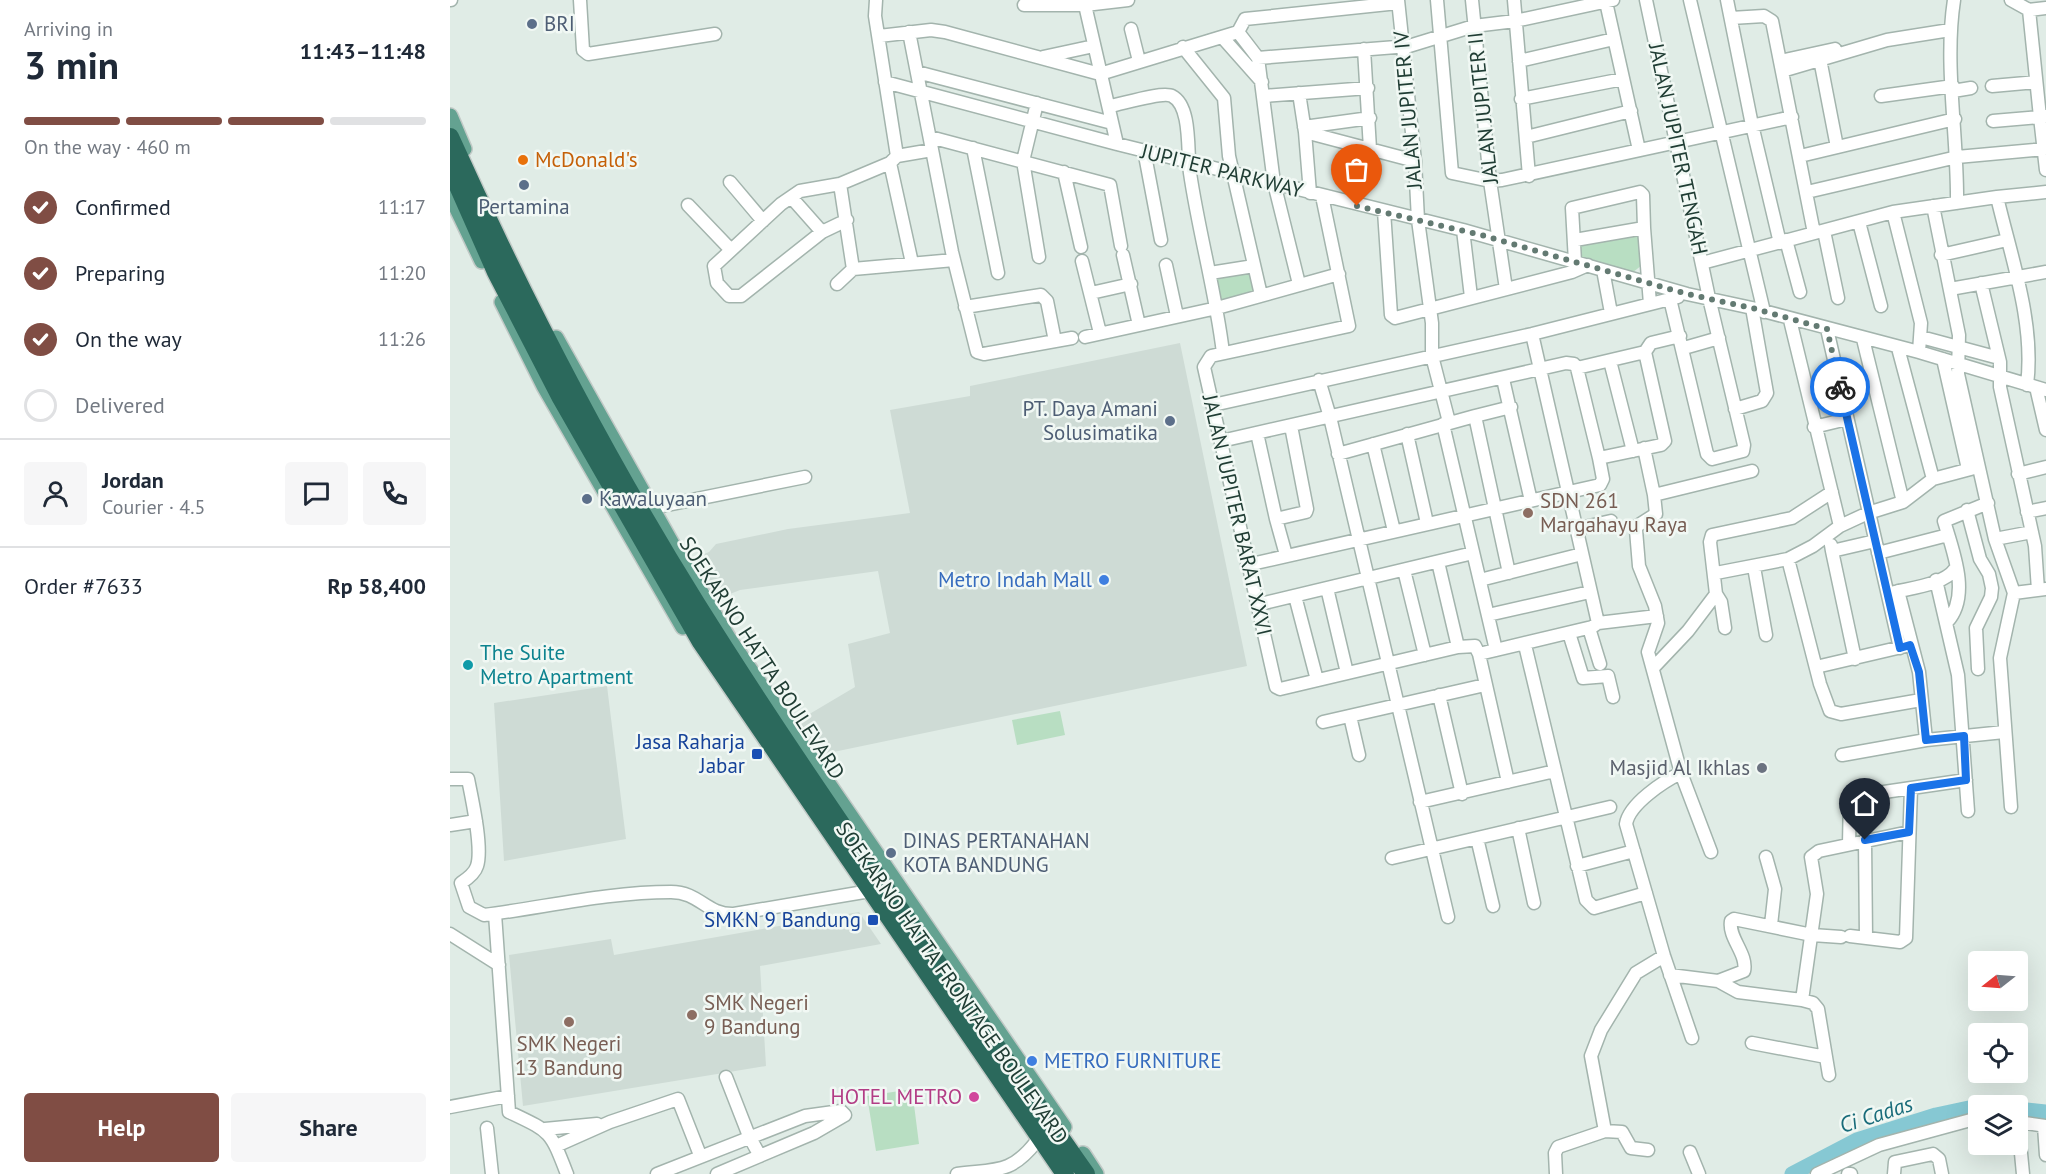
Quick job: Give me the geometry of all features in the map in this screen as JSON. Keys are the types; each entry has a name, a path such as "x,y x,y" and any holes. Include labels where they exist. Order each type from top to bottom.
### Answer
{"highway":[{"name":"SOEKARNO HATTA BOULEVARD","path":"450,137 503,276 696,602 914,927 1086,1174"},
{"name":"SOEKARNO HATTA BOULEVARD","path":"450,168 503,276 561,407 690,622 947,1008 1065,1174"},
{"path":"582,406 605,425"},
{"path":"754,720 761,742"},
{"path":"906,899 914,927"},
{"path":"1053,1126 1073,1140"}],"main road":[{"name":"SOEKARNO HATTA FRONTAGE BOULEVARD","path":"450,116 523,275 605,425 729,639 1096,1174"},
{"name":"SOEKARNO HATTA FRONTAGE BOULEVARD","path":"450,194 503,276 527,354 561,407 670,607 864,892 947,1008 1058,1174"}],"street":[{"path":"580,0 583,50 588,54 715,34"},
{"path":"1024,5 1085,5 1128,0"},
{"path":"1437,0 1450,171 1490,182 1529,176 1676,141 1792,117"},
{"name":"JALAN JUPITER II","path":"1472,0 1490,182 1506,289"},
{"path":"1514,0 1529,176"},
{"name":"JALAN JUPITER TENGAH","path":"1646,0 1705,281 1744,449 1712,459 1707,454 1684,348"},
{"path":"1689,0 1749,251 1758,310 1767,393 1762,401 1736,409"},
{"path":"1727,0 1752,125 1783,241 1800,292"},
{"path":"1954,0 1950,30 1957,157 1957,203"},
{"path":"2011,0 2029,10 2046,8"},
{"path":"879,1 894,160 907,260"},
{"path":"1258,58 1402,45 1474,26 1515,21 1610,1 1614,39 1639,150"},
{"path":"882,36 931,30 945,32 1100,74 1183,47 1223,38 1238,32 1245,19 1311,6 1398,2"},
{"name":"JALAN JUPITER IV","path":"1398,2 1415,161 1418,220 1431,308 1434,355 1464,516 1496,650"},
{"path":"1085,5 1117,144"},
{"path":"2029,10 2036,82 2043,116 2046,170"},
{"path":"1731,18 1770,18 1807,192 1838,298"},
{"path":"1131,29 1139,61"},
{"path":"1781,66 1845,50 1878,38 1887,40 1950,30"},
{"path":"909,32 953,256 970,333 979,355 1072,338"},
{"path":"1238,32 1258,58 1274,183 1299,284"},
{"path":"1223,38 1262,83"},
{"path":"1519,61 1614,39"},
{"path":"1039,58 1094,45"},
{"path":"1183,47 1224,98 1233,173 1261,295"},
{"path":"1364,49 1370,118 1370,149"},
{"path":"1819,57 1837,147"},
{"path":"917,72 1112,123"},
{"path":"1521,99 1623,79"},
{"path":"1992,87 2036,82"},
{"name":"JUPITER PARKWAY","path":"888,83 1117,144 1499,240 1687,294 1919,352 2036,387"},
{"path":"1264,96 1368,87"},
{"path":"1881,96 1971,88"},
{"path":"1110,106 1166,94 1175,98 1186,117 1190,162 1217,308 1222,353 1350,326 1339,274 1316,195 1299,93"},
{"path":"1037,103 1023,161 1039,257"},
{"path":"1526,137 1631,111"},
{"path":"1993,121 2043,116"},
{"path":"1305,130 1370,118"},
{"path":"1800,156 1955,119"},
{"path":"1305,130 1415,161"},
{"path":"847,220 822,232 752,290 735,298 729,296 717,283 713,272 714,266 791,197 811,188 840,184 931,144 973,148 1111,187 1139,325"},
{"path":"973,148 998,273"},
{"path":"1807,192 1957,157 2044,149"},
{"path":"1144,150 1161,240"},
{"path":"1064,172 1081,247"},
{"path":"730,182 763,220"},
{"path":"840,184 854,266"},
{"path":"1575,262 1572,208 1640,192 1643,195 1644,281 1650,303"},
{"path":"1702,265 1893,212 2046,192"},
{"path":"791,197 822,232"},
{"path":"1996,197 2016,277 2046,430"},
{"path":"688,204 731,250"},
{"path":"1933,206 1960,342 1956,364 1973,468"},
{"path":"1384,211 1391,315 1395,318 1576,271 1588,265"},
{"path":"1893,212 1921,331 1919,352"},
{"path":"1859,222 1881,306"},
{"path":"1575,240 1644,228"},
{"path":"1463,231 1470,297"},
{"path":"1941,255 2007,240"},
{"path":"837,284 854,266 953,256"},
{"path":"1083,262 1101,333"},
{"path":"1166,264 1177,316"},
{"path":"1210,273 1254,266"},
{"path":"1603,270 1611,313"},
{"path":"1950,289 2046,272"},
{"path":"1085,337 1217,308 1339,274"},
{"path":"1091,292 1131,284"},
{"path":"1981,284 1999,358 1999,376 2018,474 2032,532 2040,545 2042,590 2014,593"},
{"path":"1213,405 1532,334 1687,294"},
{"path":"965,307 1041,295 1047,301 1055,341"},
{"path":"1670,299 1684,348 1719,338"},
{"path":"1790,320 1814,427 1840,526"},
{"path":"1827,329 1877,547 1893,592 1905,646 1919,672 1920,700 1926,740"},
{"path":"1921,331 1960,342 1999,358"},
{"path":"1532,334 1590,592 1600,664"},
{"path":"1577,368 1645,352 1654,342 1680,336"},
{"path":"1863,339 1903,502"},
{"path":"1898,348 1933,479"},
{"path":"1599,458 1661,445 1665,437 1645,352"},
{"name":"JALAN JUPITER BARAT XXVI","path":"1222,353 1211,357 1204,367 1276,687 1280,689 1317,680"},
{"path":"1943,359 1973,468 1988,503 1995,539 2014,593 2000,658 2011,807"},
{"path":"1610,361 1654,495 1656,514 1637,526 1636,530 1639,566 1657,616 1656,633 1648,652 1681,773 1711,852"},
{"path":"1221,441 1571,362 1577,368 1599,458 1602,483 1247,565"},
{"path":"1503,379 1531,501"},
{"path":"1319,380 1330,417 1448,918"},
{"path":"1338,454 1511,407"},
{"path":"1475,416 1497,509 1509,573"},
{"path":"1814,427 1848,418"},
{"path":"1276,519 1306,512 1307,508 1291,426"},
{"path":"1257,434 1286,555"},
{"path":"1407,434 1427,523"},
{"path":"1373,444 1394,531"},
{"path":"2018,474 2046,467"},
{"path":"1716,573 1788,559 1829,536 1840,526 1869,513 1903,502 1933,479 1973,468"},
{"path":"1654,495 1752,471"},
{"path":"652,508 805,477"},
{"path":"1725,628 1721,602 1716,594 1716,573 1710,542 1712,535 1792,518 1832,492"},
{"path":"1924,540 1944,521 1988,503"},
{"path":"2028,512 2046,508"},
{"path":"1967,510 1980,559 1989,574 1992,588 1991,597 1976,628 1978,669"},
{"path":"1576,530 1611,521"},
{"path":"1944,521 1956,559 1955,569 1959,595 1953,615 1947,622"},
{"path":"1995,539 2032,532"},
{"path":"1832,551 1877,547 1948,535"},
{"path":"1829,536 1855,659"},
{"path":"1256,605 1473,554"},
{"path":"1480,580 1582,554"},
{"path":"1788,559 1827,706 1835,714 1920,700"},
{"path":"1438,562 1458,647"},
{"path":"1754,567 1766,635"},
{"path":"1893,592 1936,580 1952,574 1955,569"},
{"path":"1404,570 1425,655"},
{"path":"1936,580 1958,675 1968,811"},
{"path":"1327,588 1347,673"},
{"path":"1488,615 1590,592"},
{"path":"1653,668 1688,631 1716,594"},
{"path":"1295,596 1317,680 1458,647 1475,646 1479,654 1508,782"},
{"path":"1479,654 1525,645 1594,626 1657,616"},
{"path":"1569,633 1583,678 1606,675 1613,697"},
{"path":"1525,645 1586,900 1594,908 1646,893"},
{"path":"1816,667 1905,646"},
{"path":"1323,722 1485,685"},
{"path":"1439,695 1462,794"},
{"path":"1350,716 1359,755"},
{"path":"1842,755 1926,740 2004,732"},
{"path":"1420,802 1555,771"},
{"path":"1681,773 1661,783 1627,819 1664,956 1692,1038"},
{"path":"450,779 468,779 476,821 478,864 474,872 455,882 472,911 484,915 607,896 669,892 687,893 720,915 864,892"},
{"path":"1849,844 1850,797 1966,780"},
{"path":"1718,981 1746,968 1730,928 1731,921 1771,924 1812,935 1900,942 1907,936 1911,788"},
{"path":"1392,858 1610,807"},
{"path":"450,825 476,821"},
{"path":"1518,828 1534,903"},
{"path":"1802,1000 1817,894 1811,857 1819,851 1909,832"},
{"path":"1477,838 1494,906"},
{"path":"1865,840 1866,938"},
{"path":"1577,866 1634,850"},
{"path":"1766,857 1775,889 1771,924"},
{"path":"495,914 509,1112 545,1130 556,1146 567,1174"},
{"path":"450,934 499,965"},
{"path":"1605,1131 1591,1056 1601,1029 1636,973 1664,956"},
{"path":"1670,975 1718,981 1738,992 1802,1000 1816,1005 1829,1076"},
{"path":"1752,1043 1826,1057"},
{"path":"726,1077 749,1136 760,1156"},
{"path":"450,1107 508,1096"},
{"path":"556,1146 610,1122 678,1099 700,1155"},
{"path":"657,1174 700,1155 805,1116 841,1111 845,1115 814,1133 760,1156 740,1170 717,1174"},
{"path":"805,1116 814,1133"},
{"path":"1817,1174 1879,1145 1968,1121"},
{"path":"545,1130 610,1122"},
{"path":"2028,1123 2045,1126 2046,1155"},
{"path":"487,1128 492,1174"},
{"path":"1556,1174 1555,1153 1558,1147 1605,1131 1622,1132 1631,1148 1648,1150"},
{"path":"957,1174 1010,1168 1023,1160 1036,1142"},
{"path":"1690,1152 1699,1174"},
{"path":"1894,1174 1895,1162 1933,1154 1939,1159 1942,1174"},
{"path":"2021,1155 2023,1174"}],"shaded area":[{"path":"1180,343 1247,666 819,755 796,722 855,687 848,644 890,633 878,571 740,590 715,600 690,560 709,552 716,544 788,529 910,513 890,410 970,396 970,386"},
{"path":"607,686 626,839 504,861 494,703"},
{"path":"859,912 881,944 760,966 766,1066 523,1106 509,955 611,939 614,955"}],"green space":[{"path":"1639,233 1642,265 1632,273 1579,259 1578,244"},
{"path":"1252,269 1258,293 1220,304 1214,276"},
{"path":"1060,711 1065,735 1017,745 1012,720"},
{"path":"912,1089 919,1144 876,1151 867,1096"}],"waterway":[{"name":"Ci Cadas","path":"1792,1174 1857,1140 1936,1115 1968,1108"},
{"name":"Ci Cadas","path":"2028,1110 2046,1112"}],"way so far":[{"path":"1357,206 1481,235 1687,294 1752,308 1827,329 1840,387"}],"place":[{"name":"BRI","path":"532,24"},
{"name":"McDonald's","path":"523,160"},
{"name":"Pertamina","path":"524,185"},
{"name":"PT. Daya Amani Solusimatika","path":"1170,421"},
{"name":"Kawaluyaan","path":"587,499"},
{"name":"SDN 261 Margahayu Raya","path":"1528,513"},
{"name":"Metro Indah Mall","path":"1104,580"},
{"name":"The Suite Metro Apartment","path":"468,665"},
{"name":"Jasa Raharja Jabar","path":"757,754"},
{"name":"Masjid Al Ikhlas","path":"1762,768"},
{"name":"DINAS PERTANAHAN KOTA BANDUNG","path":"891,853"},
{"name":"SMKN 9 Bandung","path":"873,920"},
{"name":"SMK Negeri 9 Bandung","path":"692,1015"},
{"name":"SMK Negeri 13 Bandung","path":"569,1022"},
{"name":"METRO FURNITURE","path":"1032,1061"},
{"name":"HOTEL METRO","path":"974,1097"}],"route":[{"path":"1840,387 1900,648 1910,645 1916,658 1926,740 1964,736 1966,780 1911,788 1909,832 1865,840"}]}
